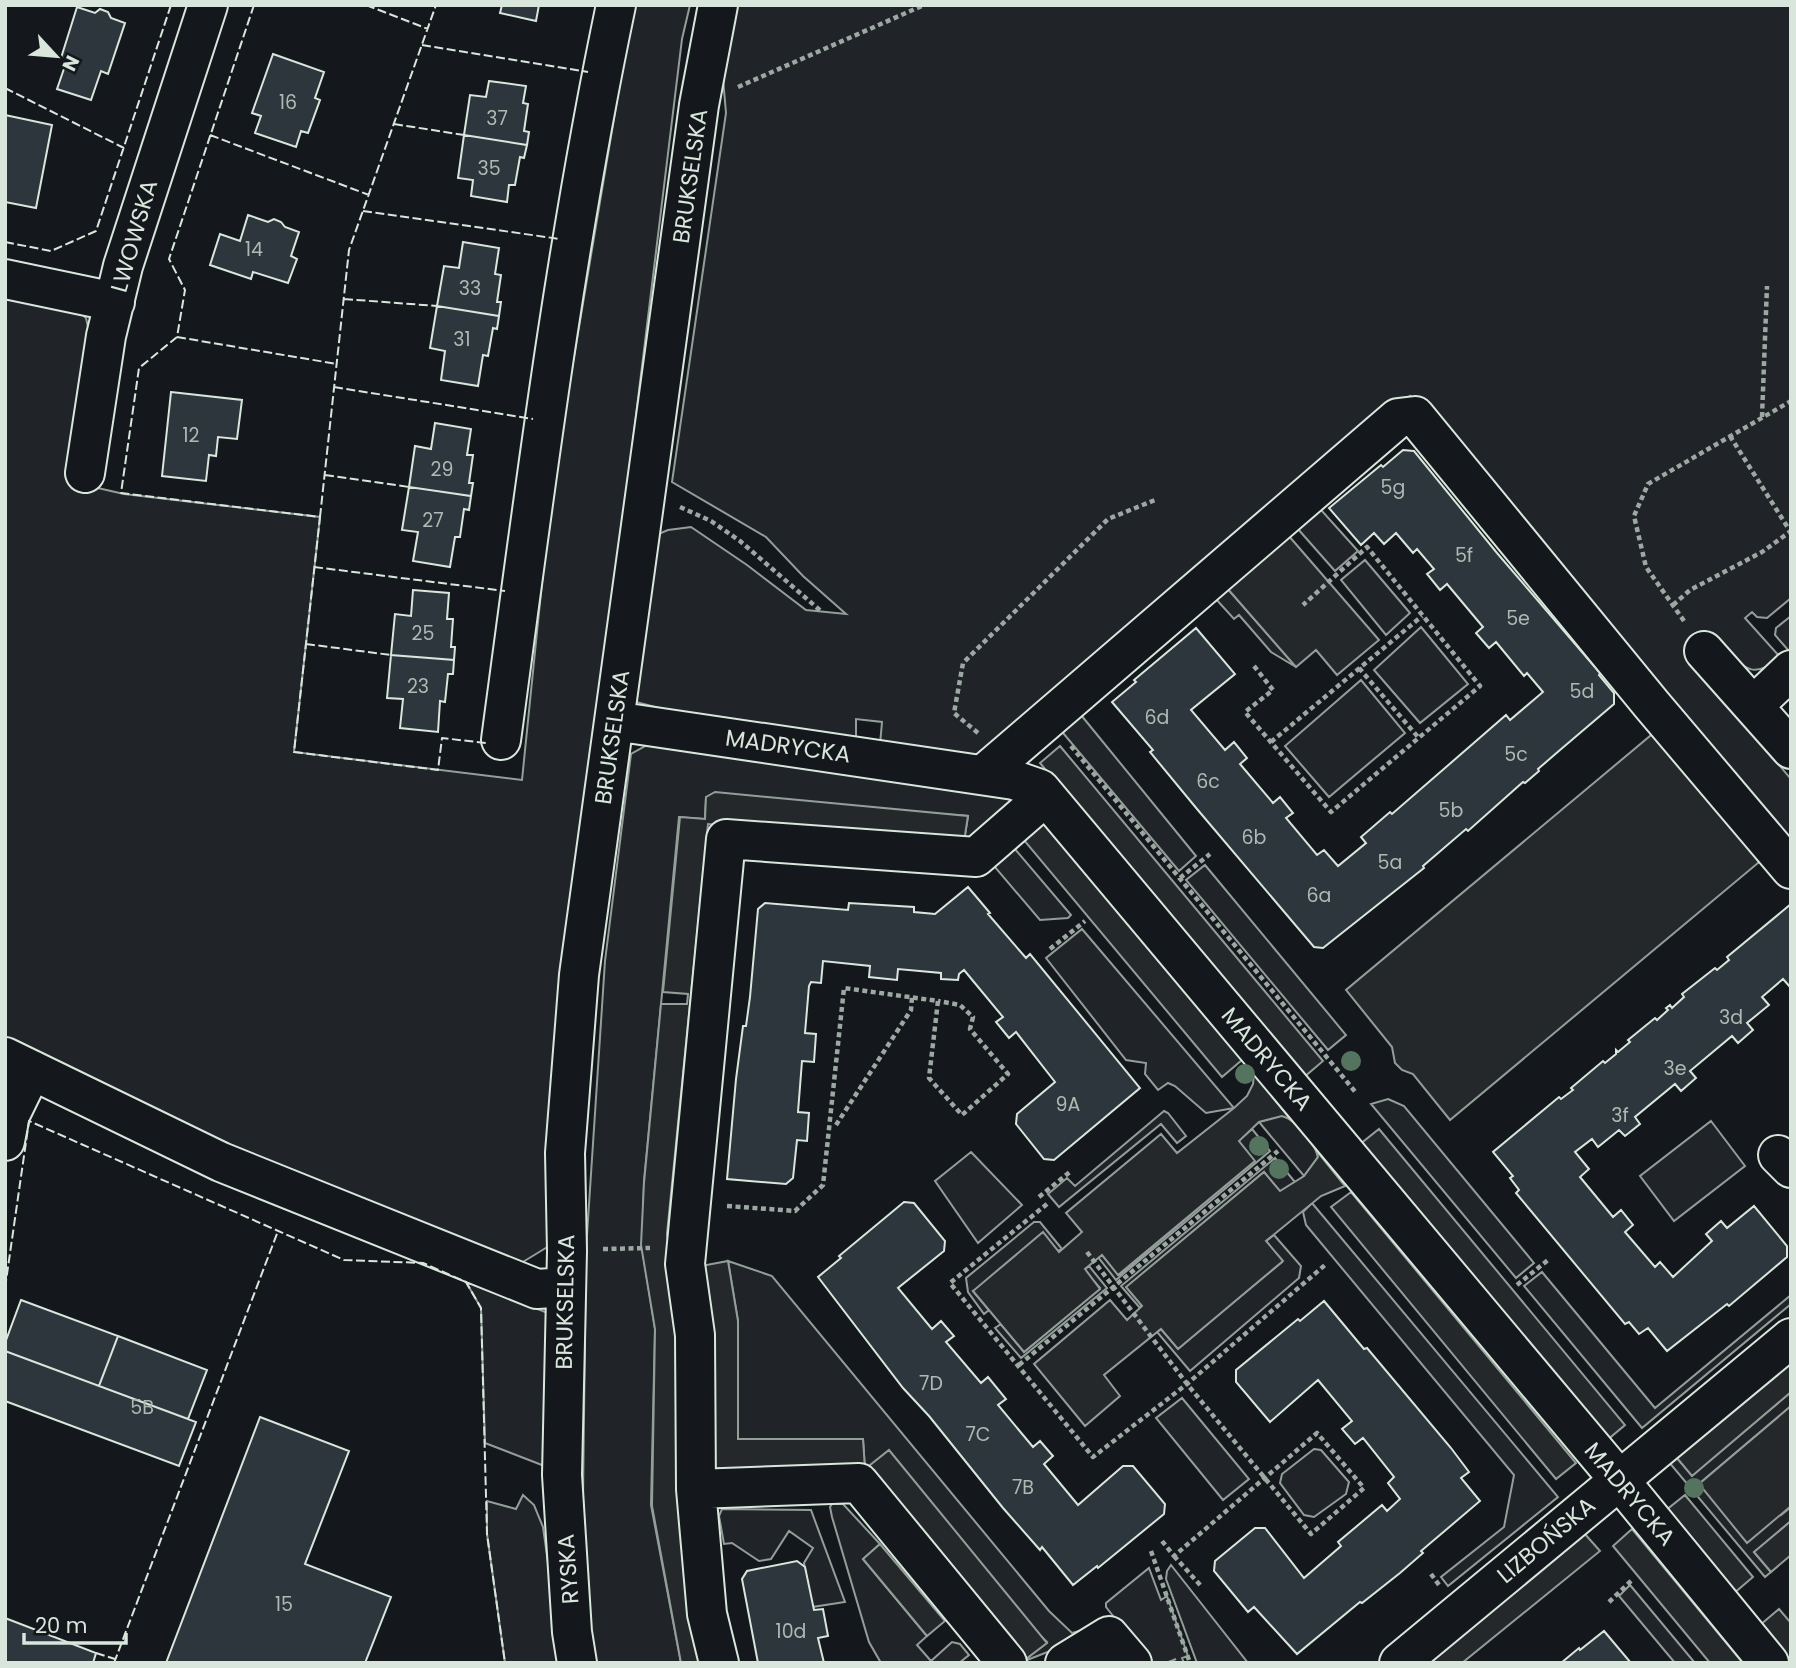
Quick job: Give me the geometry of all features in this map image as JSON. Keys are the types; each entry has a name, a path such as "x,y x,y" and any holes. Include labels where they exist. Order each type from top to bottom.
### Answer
{"street":[{"name":"LWOWSKA","path":"85,473 114,302 139,215 208,5"},
{"path":"501,740 573,239 616,5"},
{"name":"BRUKSELSKA","path":"562,1475 565,1153 579,975 699,105 718,5"},
{"path":"5,279 114,302"},
{"path":"994,765 1398,418 1415,416 1652,705 1791,869"},
{"path":"1704,651 1791,749"},
{"path":"1753,706 1791,670"},
{"name":"MADRYCKA","path":"614,720 994,765 1040,789 1769,1663"},
{"path":"719,1663 707,1614 696,1489 695,1335 685,1264 726,839 976,857 1046,796"},
{"path":"5,1141 19,1063 221,1162 537,1289 566,1269"},
{"name":"LIZBOŃSKA","path":"1399,1663 1791,1338"},
{"name":"RYSKA","path":"562,1475 576,1663"},
{"path":"696,1489 859,1483 1007,1663"},
{"path":"1065,1663 1109,1636 1132,1663"}],"path":[{"path":"699,105 924,5"},
{"path":"1762,418 1767,286"},
{"path":"1704,651 1646,567 1634,516 1648,484 1791,401"},
{"path":"1673,606 1690,590 1762,552 1791,531 1730,436"},
{"path":"994,765 954,713 963,663 1108,519 1156,500"},
{"path":"645,502 679,507 711,521 740,541 822,612"},
{"path":"1254,666 1273,690 1245,712 1331,812 1480,686 1367,547 1303,605"},
{"path":"1271,742 1422,615"},
{"path":"1359,668 1418,737"},
{"path":"1048,719 1357,1094"},
{"path":"1180,878 1210,854"},
{"path":"1050,948 1085,921"},
{"path":"690,1203 795,1211 823,1185 844,988 937,1001 960,1005 973,1017 970,1029 1008,1074 962,1115 929,1078 937,1001"},
{"path":"836,1125 911,1010 912,998"},
{"path":"1019,1365 1278,1152"},
{"path":"1039,1197 1071,1171"},
{"path":"1046,1204 950,1283 1093,1457 1186,1384 1325,1265"},
{"path":"566,1269 686,1247"},
{"path":"1087,1252 1186,1384 1265,1478 1311,1535 1364,1488 1317,1433 1265,1478 1174,1556"},
{"path":"1517,1285 1548,1260"},
{"path":"1162,1541 1202,1587"},
{"path":"1151,1551 1190,1663"},
{"path":"1609,1602 1632,1580"}],"shaded area":[{"path":"633,5 690,5 682,39 590,792 549,1246 513,1268 5,1047 5,292 77,310 86,318 89,331 67,481 124,494 320,517 294,752 522,780 551,494"},
{"path":"735,5 1791,5 1791,598 1767,618 1757,617 1752,612 1745,618 1781,658 1761,669 1753,670 1740,663 1719,640 1691,662 1791,779 1791,853 1410,396 1059,686 1035,713 972,758 880,745 882,722 856,719 856,738 690,716 636,702 656,535 668,530 691,527 806,610 846,614 803,576 766,537 672,482 726,113 722,67"},
{"path":"1313,501 1358,551 1335,571 1290,520"},
{"path":"1288,535 1379,640 1337,675 1316,650 1296,667 1227,588"},
{"path":"1365,560 1410,613 1386,635 1341,580"},
{"path":"1227,588 1296,667 1271,652 1239,615 1234,619 1215,598"},
{"path":"1791,616 1789,651 1775,635 1776,628"},
{"path":"1421,627 1468,684 1420,723 1374,670"},
{"path":"1361,680 1405,733 1329,797 1285,746"},
{"path":"1081,715 1196,856 1179,871 1058,727"},
{"path":"1656,731 1764,858 1450,1120 1413,1074 1402,1070 1395,1063 1392,1047 1346,990"},
{"path":"649,744 1016,799 963,848 968,816 706,797 705,819 679,817 644,1181 642,1248 655,1329 651,1505 681,1663 592,1663 583,1499 586,1250 605,961 631,754"},
{"path":"1060,746 1323,1061 1303,1078 1040,763"},
{"path":"715,792 968,816 963,848 708,824 667,1234 681,1334 708,1663 681,1663 652,1506 655,1329 641,1245 644,1183 661,1004 687,1004 688,994 663,992 680,817 705,819 706,797"},
{"path":"1043,823 1242,1060 1222,1077 1023,839"},
{"path":"1009,842 1071,915 1068,918 1040,920 994,866"},
{"path":"1205,865 1346,1035 1328,1050 1186,880"},
{"path":"1082,929 1234,1108 1206,1113 1175,1086 1168,1083 1158,1090 1145,1074 1146,1063 1126,1060 1046,958"},
{"path":"1254,1073 1290,1119 1282,1116 1259,1122 1239,1141 1255,1161 1118,1275 1102,1255 1085,1269 1100,1289 1024,1352 973,1291 1043,1232 1059,1252 1082,1232 1066,1213 1161,1134 1177,1153 1247,1096 1253,1084"},
{"path":"1388,1099 1404,1106 1534,1263 1516,1278 1371,1104"},
{"path":"1164,1111 1186,1136 1177,1143 1161,1124 1059,1207 1048,1194 1067,1178 1075,1186"},
{"path":"1282,1115 1299,1127 1316,1151 1318,1157 1304,1176 1259,1122"},
{"path":"1711,1121 1745,1166 1674,1221 1640,1176"},
{"path":"1252,1129 1270,1151 1116,1280 1098,1257 1102,1255 1119,1275 1254,1161 1238,1141"},
{"path":"1379,1129 1625,1425 1606,1441 1359,1145"},
{"path":"1316,1150 1345,1186 1321,1196 1266,1241 1283,1261 1178,1349 1161,1329 1104,1375 1120,1396 1085,1426 1034,1364 1110,1300 1127,1320 1142,1306 1126,1287 1264,1172 1280,1191 1304,1176 1318,1157"},
{"path":"971,1152 1022,1205 978,1243 935,1181"},
{"path":"1275,1158 1295,1182 1280,1192 1264,1172 1127,1287 1142,1306 1140,1308 1121,1286"},
{"path":"1351,1192 1576,1463 1556,1479 1331,1207"},
{"path":"1312,1203 1558,1497 1448,1586 1441,1577 1504,1527 1514,1475 1306,1225 1303,1212"},
{"path":"1034,1222 1040,1222 1062,1249 973,1291 989,1310 984,1314 968,1292 966,1278"},
{"path":"1274,1235 1301,1266 1299,1278 1190,1371 1157,1332 1161,1329 1178,1348 1282,1262 1266,1241"},
{"path":"728,1261 772,1276 1049,1611 1072,1633 1079,1631 1081,1639 1022,1662 1047,1642 865,1470 863,1439 738,1439 738,1321"},
{"path":"728,1261 738,1321 738,1439 863,1439 865,1469 889,1450 1047,1643 1022,1662 865,1470 710,1472 701,1266"},
{"path":"1089,1266 1107,1288 1021,1358 995,1328 1001,1324 1024,1352 1100,1288 1084,1270"},
{"path":"1542,1272 1655,1408 1791,1295 1791,1304 1642,1428 1524,1286"},
{"path":"466,1282 548,1313 547,1467 485,1443 481,1308"},
{"path":"1791,1362 1791,1392 1692,1476 1677,1458"},
{"path":"1791,1392 1791,1406 1699,1484 1765,1496 1781,1515 1791,1507 1791,1521 1754,1552 1771,1572 1765,1577 1668,1461 1677,1458 1692,1475"},
{"path":"1182,1398 1249,1479 1223,1500 1156,1418"},
{"path":"1791,1406 1791,1506 1747,1543 1699,1484"},
{"path":"1314,1449 1321,1450 1349,1482 1346,1494 1314,1517 1304,1515 1280,1483 1282,1474"},
{"path":"523,1495 534,1505 543,1527 562,1663 505,1663 487,1534 487,1501 516,1509"},
{"path":"1685,1495 1753,1577 1733,1594 1665,1511"},
{"path":"832,1504 843,1504 880,1544 863,1559 927,1636 917,1645 931,1661 952,1642 960,1644 969,1655 959,1663 881,1663 869,1642 832,1517"},
{"path":"722,1509 811,1510 845,1602 812,1607 804,1563 813,1548 789,1531 771,1559 759,1561 732,1543 724,1544 719,1516"},
{"path":"1791,1521 1791,1555 1771,1572 1754,1552"},
{"path":"1632,1529 1743,1663 1710,1663 1613,1546"},
{"path":"1584,1533 1600,1551 1462,1663 1421,1663"},
{"path":"880,1544 945,1621 927,1636 863,1559"},
{"path":"1171,1565 1248,1663 1197,1663 1166,1579"},
{"path":"1149,1568 1161,1600 1167,1596 1188,1656 1182,1658 1184,1663 1169,1663 1176,1659 1166,1663 1151,1663 1124,1624 1121,1626 1106,1607 1106,1603"},
{"path":"1630,1585 1695,1663 1675,1663 1619,1596"},
{"path":"1779,1609 1791,1623 1791,1662 1760,1625"}],"building":[{"path":"502,5 539,5 536,21 500,13"},
{"path":"77,7 95,13 100,9 108,12 111,18 125,23 108,74 101,71 91,100 57,89 67,60 61,58"},
{"path":"273,54 324,72 315,98 320,100 308,133 301,131 296,147 255,133 261,116 252,113"},
{"path":"489,81 526,86 523,103 528,104 524,131 529,132 527,145 464,135 470,95 486,97"},
{"path":"5,115 52,125 36,208 5,202"},
{"path":"464,135 527,145 524,158 520,157 515,185 509,185 507,202 471,196 473,180 458,178"},
{"path":"248,215 268,222 274,219 299,232 291,256 297,259 288,283 253,272 251,279 210,265 220,234 240,241"},
{"path":"463,242 499,248 495,274 501,275 497,302 501,302 499,316 437,306 444,266 459,268"},
{"path":"437,306 499,316 497,329 493,328 488,356 483,355 478,386 441,380 445,351 430,348"},
{"path":"171,392 242,400 237,439 218,437 216,456 209,455 206,481 162,476"},
{"path":"435,423 471,429 467,455 473,455 469,483 473,483 471,496 409,487 415,446 431,449"},
{"path":"1403,450 1414,451 1600,673 1614,693 1614,704 1525,783 1423,866 1424,868 1323,948 1314,947 1150,752 1153,750 1112,702 1196,628 1235,674 1191,710 1225,750 1234,742 1247,758 1240,764 1273,803 1280,797 1293,813 1286,818 1317,855 1324,850 1338,866 1366,843 1361,837 1390,812 1392,814 1506,715 1510,720 1543,692 1527,673 1524,676 1496,642 1489,648 1476,633 1483,627 1447,584 1440,590 1427,574 1434,569 1417,549 1413,553 1396,533 1384,544 1374,533 1361,545 1329,508"},
{"path":"409,487 471,496 469,510 464,509 460,537 455,537 450,567 413,561 418,532 402,530"},
{"path":"413,590 449,593 447,619 453,619 451,647 455,647 454,660 391,655 395,614 411,616"},
{"path":"391,655 454,660 453,674 448,674 445,702 440,701 438,732 400,728 403,699 387,698"},
{"path":"968,887 1026,958 1030,954 1140,1088 1054,1160 1044,1159 1016,1124 1017,1114 1055,1082 1016,1032 1009,1038 996,1022 1003,1017 964,970 959,974 958,980 941,979 941,973 898,969 897,980 869,977 870,966 823,961 821,983 811,982 809,986 805,1033 816,1034 814,1062 802,1061 798,1112 809,1113 807,1141 797,1140 793,1178 786,1184 727,1179 736,1079 750,997 758,909 765,903 848,910 849,903 914,907 914,912 935,914"},
{"path":"1791,904 1791,988 1783,979 1762,997 1769,1005 1747,1023 1753,1030 1738,1043 1732,1036 1690,1071 1696,1078 1681,1091 1675,1084 1635,1117 1640,1124 1625,1136 1619,1130 1598,1147 1592,1139 1575,1152 1589,1169 1580,1177 1613,1217 1621,1210 1633,1225 1625,1232 1655,1267 1660,1262 1673,1277 1712,1241 1706,1234 1721,1221 1727,1228 1754,1206 1787,1246 1787,1257 1729,1306 1727,1304 1667,1351 1648,1328 1639,1334 1629,1322 1625,1324 1516,1193 1519,1190 1510,1178 1513,1176 1493,1152 1559,1097 1561,1099 1573,1090 1571,1088 1603,1061 1605,1063 1616,1054 1616,1050 1618,1052 1630,1042 1628,1040 1655,1018 1657,1020 1668,1010 1666,1008 1670,1005 1672,1008 1684,997 1682,994 1715,968 1717,970 1729,960 1727,957"},
{"path":"904,1202 914,1203 945,1241 944,1251 898,1288 932,1329 941,1321 954,1336 946,1342 981,1383 988,1377 1006,1399 998,1405 1033,1447 1040,1441 1053,1456 1044,1464 1078,1505 1123,1466 1133,1466 1165,1504 1164,1514 1073,1585 1042,1547 1040,1550 1003,1508 903,1388 818,1277"},
{"path":"21,1300 118,1336 99,1386 5,1351 5,1343"},
{"path":"1324,1301 1451,1448 1469,1472 1461,1478 1480,1501 1421,1551 1423,1553 1400,1573 1297,1654 1254,1607 1248,1612 1214,1571 1215,1561 1255,1528 1265,1528 1304,1578 1341,1546 1338,1542 1382,1505 1387,1511 1400,1499 1388,1483 1394,1477 1363,1438 1355,1444 1342,1429 1352,1421 1318,1380 1270,1422 1236,1382 1236,1370"},
{"path":"118,1336 207,1370 188,1419 99,1386"},
{"path":"5,1351 196,1422 179,1466 5,1401"},
{"path":"260,1417 349,1451 305,1564 391,1597 365,1663 166,1663"},
{"path":"797,1561 805,1567 814,1610 823,1609 828,1636 818,1638 824,1663 758,1663 742,1579 747,1571"},
{"path":"5,1618 96,1653 93,1663 5,1663"},
{"path":"1604,1631 1631,1663 1561,1663 1579,1648 1580,1650"}],"fence":[{"path":"5,242 51,251 96,231 171,5"},
{"path":"254,5 169,259 185,290 177,337 139,368 121,493 320,517 294,752 438,770 442,738 486,743"},
{"path":"366,5 428,29"},
{"path":"320,517 349,250 436,5"},
{"path":"422,45 588,72"},
{"path":"5,88 124,148"},
{"path":"394,124 464,135"},
{"path":"210,135 369,195"},
{"path":"363,211 560,239"},
{"path":"344,299 437,306"},
{"path":"177,337 337,364"},
{"path":"334,387 533,419"},
{"path":"325,475 409,487"},
{"path":"314,567 505,591"},
{"path":"306,644 391,655"},
{"path":"5,1288 29,1121 344,1260 423,1263 466,1282 481,1308 487,1534 505,1663"},
{"path":"114,1663 278,1231"},
{"path":"96,1653 115,1659"}]}
